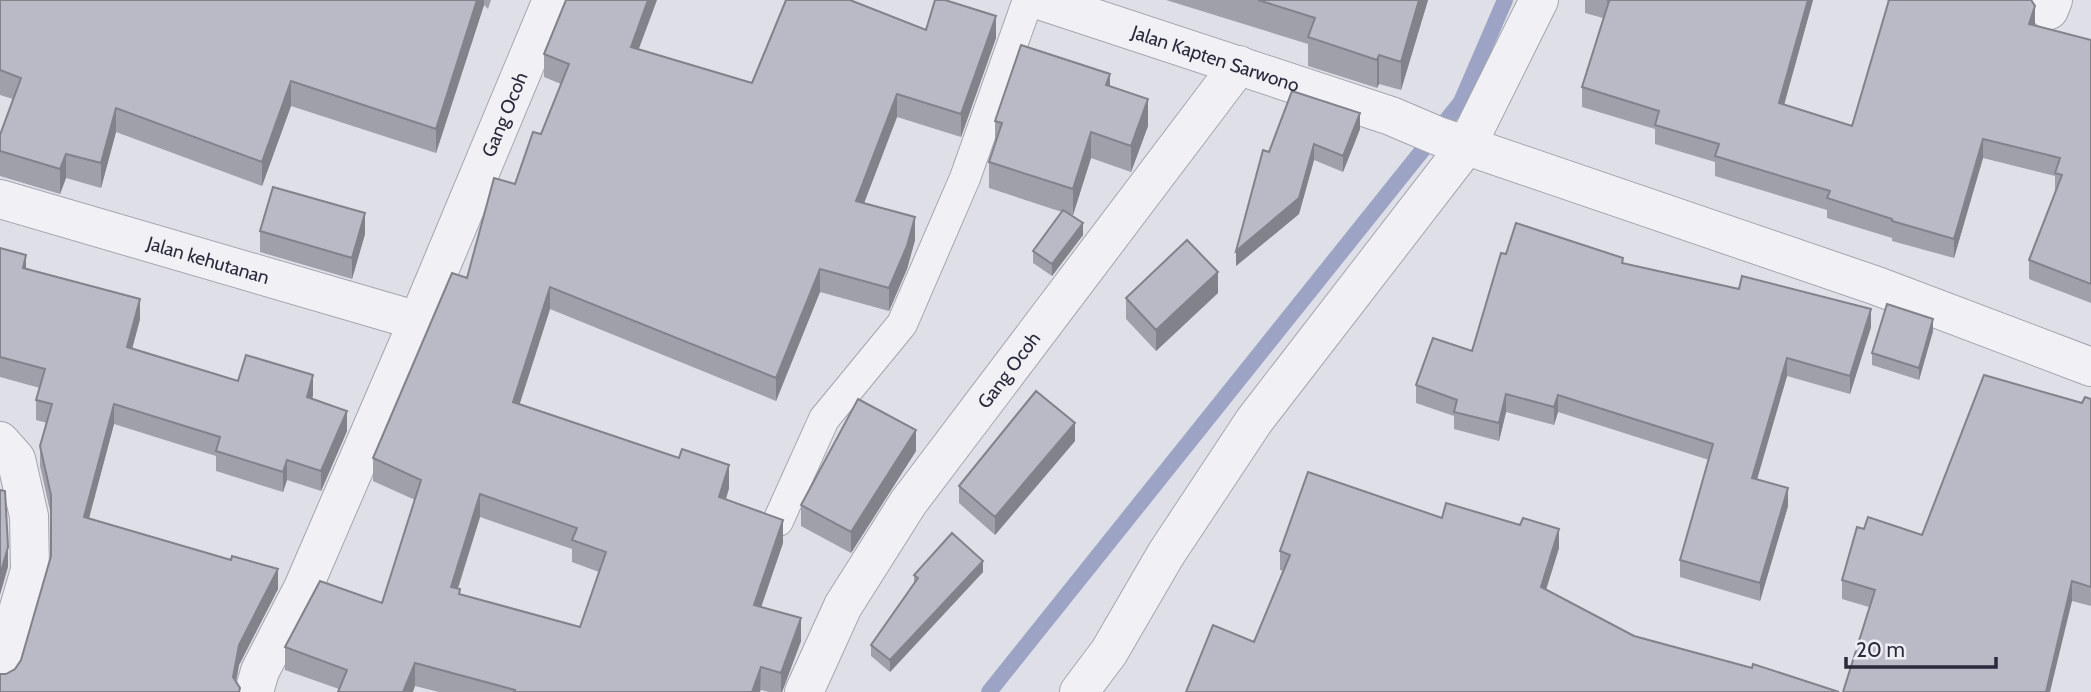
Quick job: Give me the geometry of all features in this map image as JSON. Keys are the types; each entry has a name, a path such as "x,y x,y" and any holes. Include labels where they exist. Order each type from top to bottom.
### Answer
{"street":[{"name":"Gang Ocoh","path":"254,692 260,671 303,588 418,321 552,0"},
{"name":"Jalan Kapten Sarwono","path":"1039,0 1391,116 1453,140 1877,286 2091,367"},
{"path":"1079,692 1109,652 1166,554 1254,421 1453,140 1539,0"},
{"name":"Gang Ocoh","path":"804,692 843,606 908,503 1239,65"},
{"name":"Jalan kehutanan","path":"0,199 418,321"},
{"path":"0,440 16,459 29,516 30,569 2,657"}],"lane":[{"path":"778,521 824,419 902,324 965,178 1028,0"}],"building":[{"path":"0,0 477,0 436,129 291,81 262,162 116,108 101,163 66,154 60,169 0,151 0,135 21,78 0,70"},
{"path":"566,0 648,0 631,47 752,83 786,0 850,0 926,30 935,0 945,0 996,16 961,114 897,94 856,201 915,217 907,246 889,288 820,269 776,378 550,287 513,402 679,458 682,449 729,465 719,497 783,520 754,605 801,618 781,673 761,667 752,692 514,692 515,690 415,663 403,692 338,692 347,670 285,647 320,581 382,603 421,480 373,458 452,273 467,278 494,178 515,184 533,132 541,134 569,64 544,54","holes":["480,494 577,528 572,540 606,552 580,627 459,594 460,589 451,587"]},
{"path":"1258,0 1419,0 1401,62 1379,55 1377,60 1308,37 1315,18"},
{"path":"1607,0 1808,0 1779,103 1852,126 1889,0 2031,0 2035,6 2029,24 2091,40 2091,284 2029,260 2062,175 2055,173 2060,158 1983,139 1954,239 1892,221 1827,198 1830,191 1715,156 1719,144 1655,125 1659,111 1582,87 1609,1"},
{"path":"1021,45 1110,74 1106,85 1148,99 1131,146 1091,132 1073,189 989,162 1002,123 995,121"},
{"path":"1292,91 1360,113 1343,156 1314,144 1299,198 1236,251 1263,150 1269,152"},
{"path":"273,187 365,213 352,258 260,231"},
{"path":"1063,210 1083,223 1052,264 1033,251"},
{"path":"1516,223 1623,258 1622,263 1739,289 1742,276 1871,309 1850,376 1787,358 1752,478 1788,488 1760,583 1680,560 1713,444 1558,395 1554,407 1506,394 1499,423 1454,412 1457,400 1416,385 1433,338 1472,351 1501,253 1506,254"},
{"path":"1187,240 1218,272 1156,330 1126,298"},
{"path":"0,248 26,255 23,268 140,299 127,347 238,381 246,355 313,375 307,397 347,411 321,471 287,460 283,472 216,451 220,437 114,404 84,517 231,560 232,556 278,569 239,645 233,677 240,688 239,692 0,692 0,674 15,669 21,660 51,556 51,495 40,446 52,404 36,400 45,369 0,357"},
{"path":"1887,304 1933,319 1919,368 1872,353"},
{"path":"1984,375 2082,403 2085,397 2091,399 2091,587 2072,581 2046,692 1843,692 1875,590 1842,580 1857,527 1864,529 1868,517 1922,535"},
{"path":"1036,391 1075,423 995,517 959,486"},
{"path":"858,399 916,430 851,532 801,505"},
{"path":"1308,472 1442,518 1446,503 1520,525 1523,518 1559,529 1541,587 1634,636 1752,668 1753,664 1839,692 1186,692 1213,625 1254,642 1290,555 1280,551"},
{"path":"0,490 5,491 8,547 0,575"},
{"path":"952,533 983,561 890,660 871,645 918,578 914,575"}],"waterway":[{"path":"989,692 1461,102 1505,0"}]}
